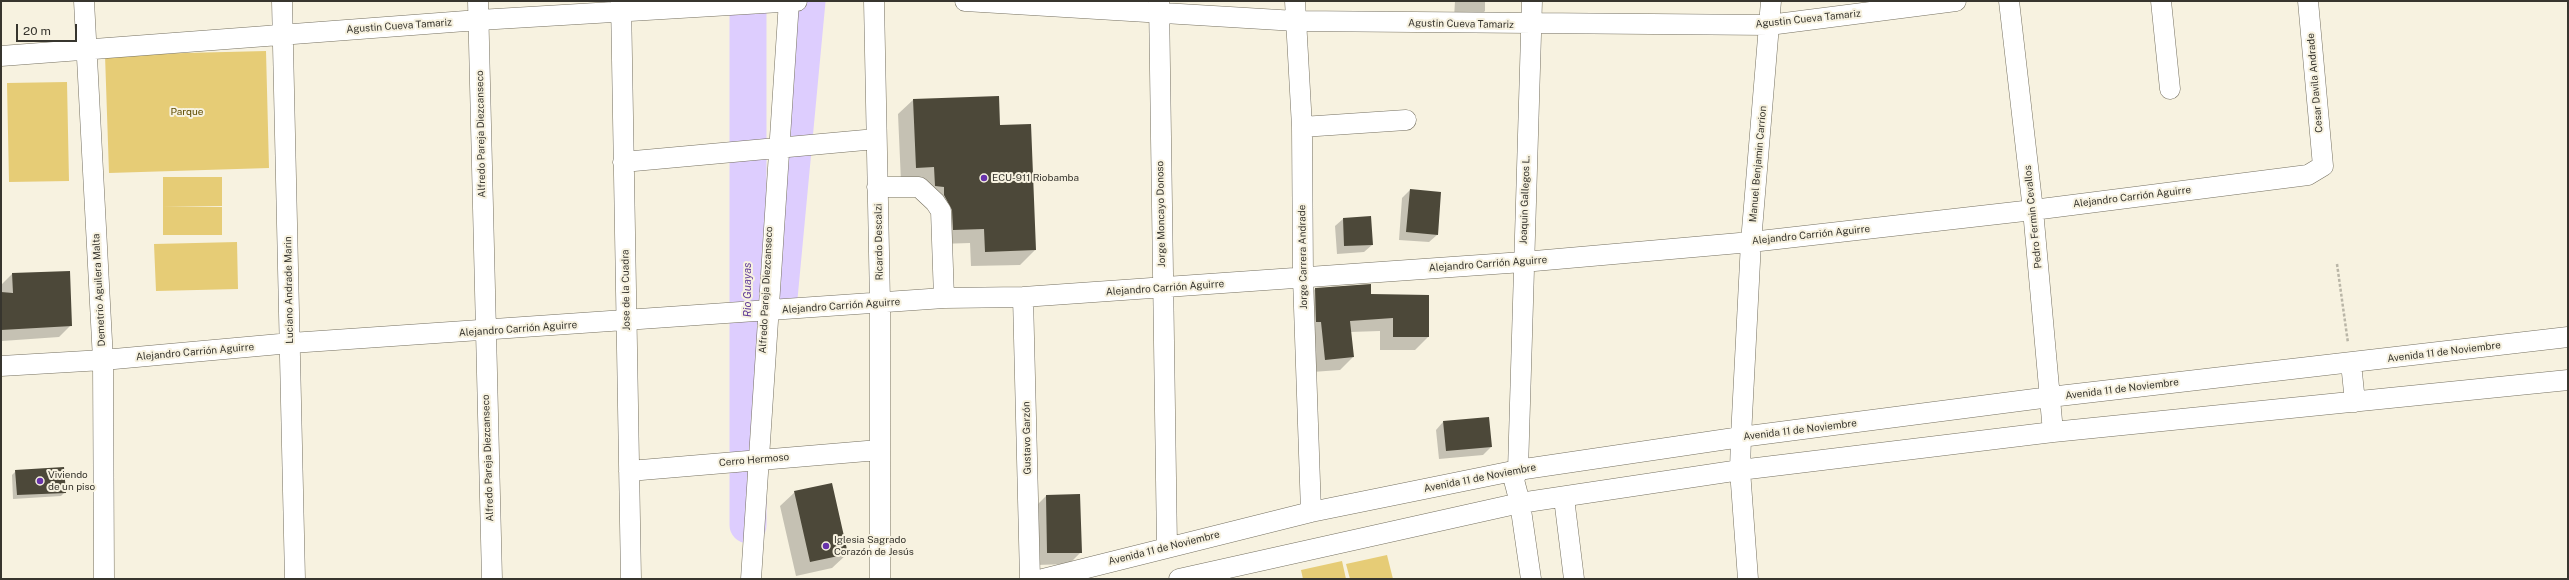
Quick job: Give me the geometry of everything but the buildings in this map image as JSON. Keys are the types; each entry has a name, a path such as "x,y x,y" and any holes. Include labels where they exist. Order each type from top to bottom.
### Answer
{"street":[{"name":"Demetrio Aguilera Malta","path":"84,1 85,50 103,360 104,579"},
{"name":"Luciano Andrade Marin","path":"282,1 291,343 295,579"},
{"name":"Alfredo Pareja Diezcanseco","path":"751,579 782,1"},
{"path":"751,579 789,1"},
{"name":"Agustin Cueva Tamariz","path":"1,56 283,35 478,11 797,1"},
{"name":"Ricardo Descalzi","path":"874,1 880,303 880,579"},
{"name":"Agustin Cueva Tamariz","path":"965,1 1159,7 1296,21 1769,25 1956,1"},
{"name":"Jorge Carrera Andrade","path":"1296,1 1302,127 1303,278 1311,512"},
{"name":"Joaquin Gallegos L.","path":"1531,579 1520,503 1514,488 1514,480 1518,470 1530,24 1532,1"},
{"name":"Manuel Benjamin Carrion","path":"1748,579 1740,470 1741,437 1751,242 1771,1"},
{"name":"Pedro Fermin Cevallos","path":"2009,1 2033,210 2053,432"},
{"path":"2161,1 2170,89"},
{"name":"Cesar Davila Andrade","path":"2308,1 2323,166"},
{"name":"Jose de la Cuadra","path":"622,7 623,162 631,579"},
{"name":"Jorge Moncayo Donoso","path":"1159,7 1162,288 1168,547"},
{"name":"Alfredo Pareja Diezcanseco","path":"478,11 484,331 492,579"},
{"path":"1302,127 1406,120"},
{"path":"623,162 876,140"},
{"name":"Alejandro Carrión Aguirre","path":"1,366 103,360 291,343 484,331 944,298 1023,298 1523,262 1751,242 2033,210 2308,175 2323,166"},
{"path":"878,187 919,187 935,202 941,211 944,298"},
{"name":"Gustavo Garzón","path":"1023,298 1030,579"},
{"name":"Avenida 11 de Noviembre","path":"1043,579 1311,512 1518,470 1741,437 2050,397 2568,337"},
{"path":"2351,363 2355,402"},
{"path":"1179,579 1520,503 1564,498 1740,470 2053,432 2568,380"},
{"name":"Cerro Hermoso","path":"629,471 879,450"},
{"path":"1564,498 1574,579"}],"path":[{"path":"2337,264 2351,363"}],"green space":[{"name":"Parque","path":"266,51 269,168 109,173 105,55"},
{"path":"67,82 69,181 9,182 7,83"},
{"path":"163,177 222,177 222,206 163,206"},
{"path":"163,206 222,207 222,235 163,235"},
{"path":"237,242 238,289 156,291 154,244"},
{"path":"1387,555 1393,579 1350,579 1346,564"},
{"path":"1342,561 1346,579 1303,579 1301,570"}],"waterway":[{"name":"Rio Guayas","path":"748,1 748,525"},
{"name":"Rio Guayas","path":"779,298 807,1"}],"place":[{"name":"ECU-911 Riobamba","path":"984,178"},
{"name":"Viviendo de un piso","path":"40,481"},
{"name":"Iglesia Sagrado Corazón de Jesús","path":"826,546"}]}
